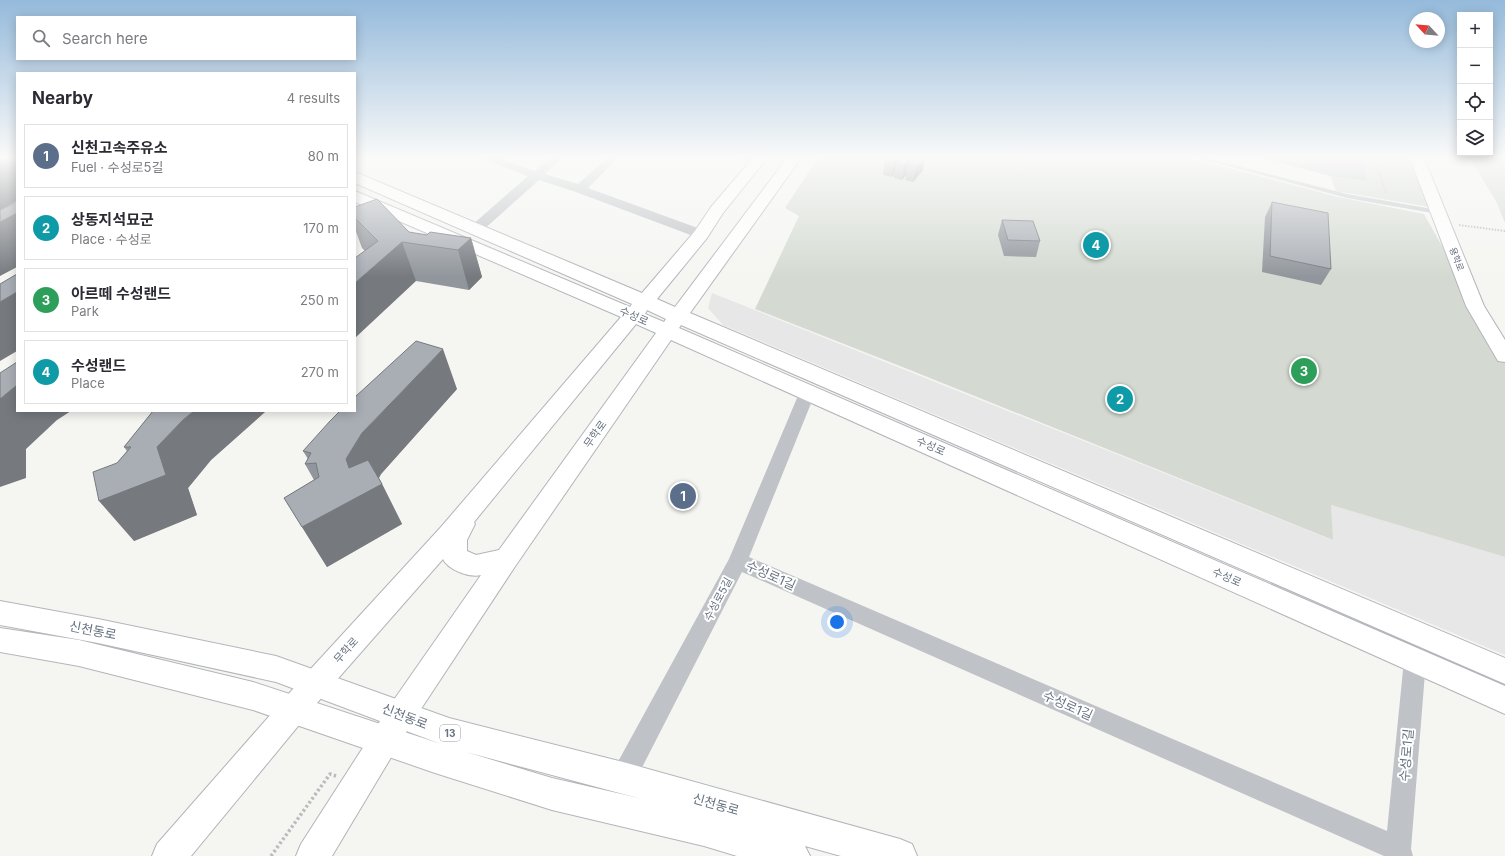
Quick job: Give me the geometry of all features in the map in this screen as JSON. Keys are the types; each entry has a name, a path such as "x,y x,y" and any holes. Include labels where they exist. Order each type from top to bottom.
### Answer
{"main road":[{"name":"수성로","path":"360,198 638,308 1505,671"},
{"name":"수성로","path":"405,198 477,228 638,308"},
{"name":"무학로","path":"169,856 317,682 471,509 701,234 726,198"},
{"name":"무학로","path":"313,856 400,714 507,558 673,323 765,198"},
{"name":"용학로","path":"1432,198 1475,306 1505,356"},
{"name":"수성로","path":"673,323 808,391 1505,700"},
{"path":"471,509 454,540 454,556 474,566 507,558"},
{"name":"신천동로","path":"0,613 98,631 276,668 317,682 449,733 623,778 900,856"},
{"path":"0,640 79,653 253,696 552,794 704,830 793,856"}],"street":[{"path":"477,228 511,198"},
{"path":"606,198 701,234"},
{"name":"수성로5길","path":"623,778 738,561 808,391"},
{"name":"수성로1길","path":"738,561 1399,852 1415,660"}],"lane":[{"path":"1361,198 1436,208"}],"path":[{"path":"1436,208 1450,207 1459,225 1505,232"},
{"path":"271,856 330,774 357,785"}],"shaded area":[{"path":"792,198 1343,198 1424,214 1505,357 1505,557 1331,505 1333,540 755,309 799,216 785,208"},
{"path":"1377,198 1426,198 1430,207"},
{"path":"1494,198 1505,198 1505,223"},
{"path":"712,293 1332,540 1331,505 1505,557 1505,655 723,325 708,308"}],"building":[{"path":"377,199 409,232 427,235 430,232 471,238 458,250 402,242 356,282 356,257 378,241 356,219 356,207"},
{"path":"16,202 16,214 0,222 0,210"},
{"path":"1272,202 1328,213 1331,269 1270,256"},
{"path":"1002,220 1033,221 1040,241 1008,240"},
{"path":"16,275 16,293 0,302 0,284"},
{"path":"416,341 443,349 362,433 346,459 349,468 368,460 382,484 302,527 284,498 319,477 316,463 305,464 311,453 303,451 339,412 356,412 356,396"},
{"path":"16,363 16,386 0,399 0,373"},
{"path":"152,412 193,412 157,447 166,475 99,501 93,472 117,463 131,447 124,447"}],"place":[{"name":"수성랜드","path":"1096,245"},
{"name":"아르떼 수성랜드","path":"1304,371"},
{"name":"상동지석묘군","path":"1120,399"},
{"name":"신천고속주유소","path":"683,496"}]}
